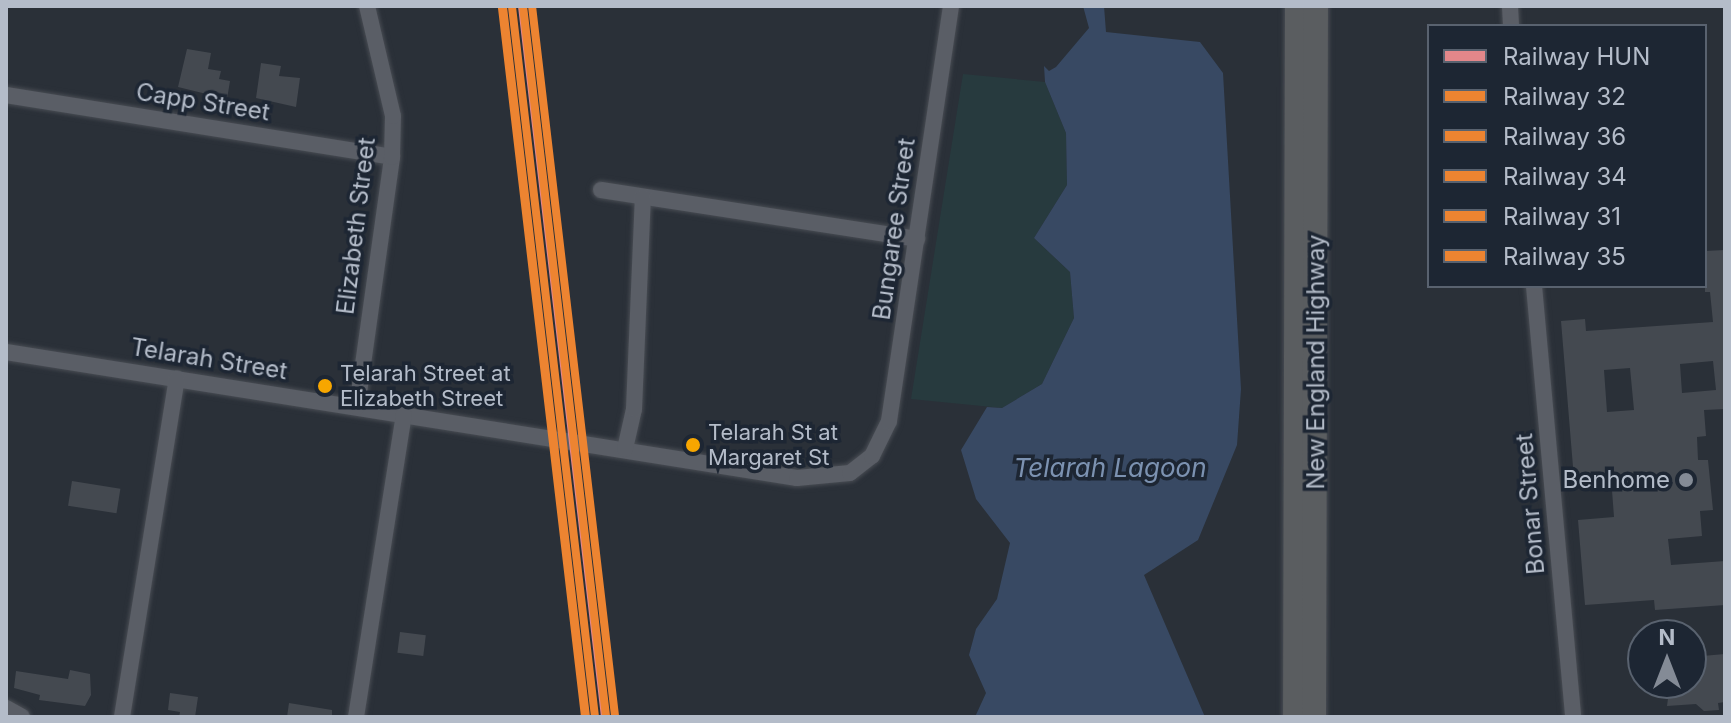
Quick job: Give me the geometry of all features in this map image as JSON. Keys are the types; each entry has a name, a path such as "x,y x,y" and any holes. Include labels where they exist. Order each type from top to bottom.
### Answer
{"highway":[{"name":"New England Highway","path":"1295,717 1297,6"},
{"name":"New England Highway","path":"1314,717 1316,6"}],"street":[{"name":"Elizabeth Street","path":"357,407 392,157 393,116 367,6"},
{"name":"Bungaree Street","path":"872,456 889,421 951,6"},
{"name":"Capp Street","path":"6,95 392,157"},
{"path":"601,190 917,239"},
{"path":"625,449 634,409 643,197"},
{"name":"Bonar Street","path":"1534,288 1573,717"},
{"name":"Telarah Street","path":"6,352 825,479 850,473 872,456"},
{"path":"122,717 177,378"},
{"path":"356,717 404,415"},
{"path":"6,708 22,717"}],"green space":[{"name":"Telarah Lagoon","path":"963,74 1045,82 1066,133 1067,185 1034,238 1070,272 1074,318 1042,384 1002,408 911,399"}],"water":[{"name":"Telarah Lagoon","path":"1083,6 1104,6 1106,32 1200,42 1223,73 1241,389 1237,445 1198,540 1144,575 1205,717 975,717 986,693 969,655 976,629 997,599 1010,543 976,499 961,450 987,407 1002,408 1042,384 1074,318 1070,272 1034,238 1067,185 1066,133 1045,82 1044,66 1049,71 1056,67 1089,28"}],"building":[{"path":"187,49 211,53 208,69 221,71 219,79 230,81 227,99 178,87"},
{"path":"261,63 281,66 279,76 300,78 296,107 256,98"},
{"path":"1725,250 1725,409 1704,410 1706,436 1697,437 1698,460 1708,460 1713,510 1700,511 1702,536 1668,539 1671,565 1725,561 1725,605 1655,610 1654,600 1585,605 1578,520 1614,517 1611,477 1574,479 1561,321 1585,319 1586,331 1713,322 1710,292 1705,292 1707,251","holes":["1713,361 1716,390 1682,393 1680,364","1630,368 1634,410 1607,412 1604,370"]},
{"path":"72,481 120,489 116,513 68,506"},
{"path":"400,632 426,635 423,656 397,653"},
{"path":"1725,654 1725,702 1718,703 1719,710 1704,711 1696,704 1667,706 1668,699 1707,699 1707,656"},
{"path":"70,670 90,674 91,695 85,706 39,700 40,695 14,688 16,671 68,679"},
{"path":"170,693 198,697 195,717 179,717 180,712 168,710"},
{"path":"289,703 332,710 332,717 287,717"}],"rail line":[{"name":"HUN","path":"522,6 605,717"},
{"name":"35","path":"523,6 606,716"},
{"name":"36","path":"532,6 615,716"},
{"name":"31","path":"503,7 586,717"},
{"name":"32","path":"512,7 595,717"},
{"name":"34","path":"502,8 585,717"}],"place":[{"name":"Telarah Street at Elizabeth Street","path":"325,386"},
{"name":"Telarah St at Margaret St","path":"693,445"},
{"name":"Benhome","path":"1686,480"}]}
